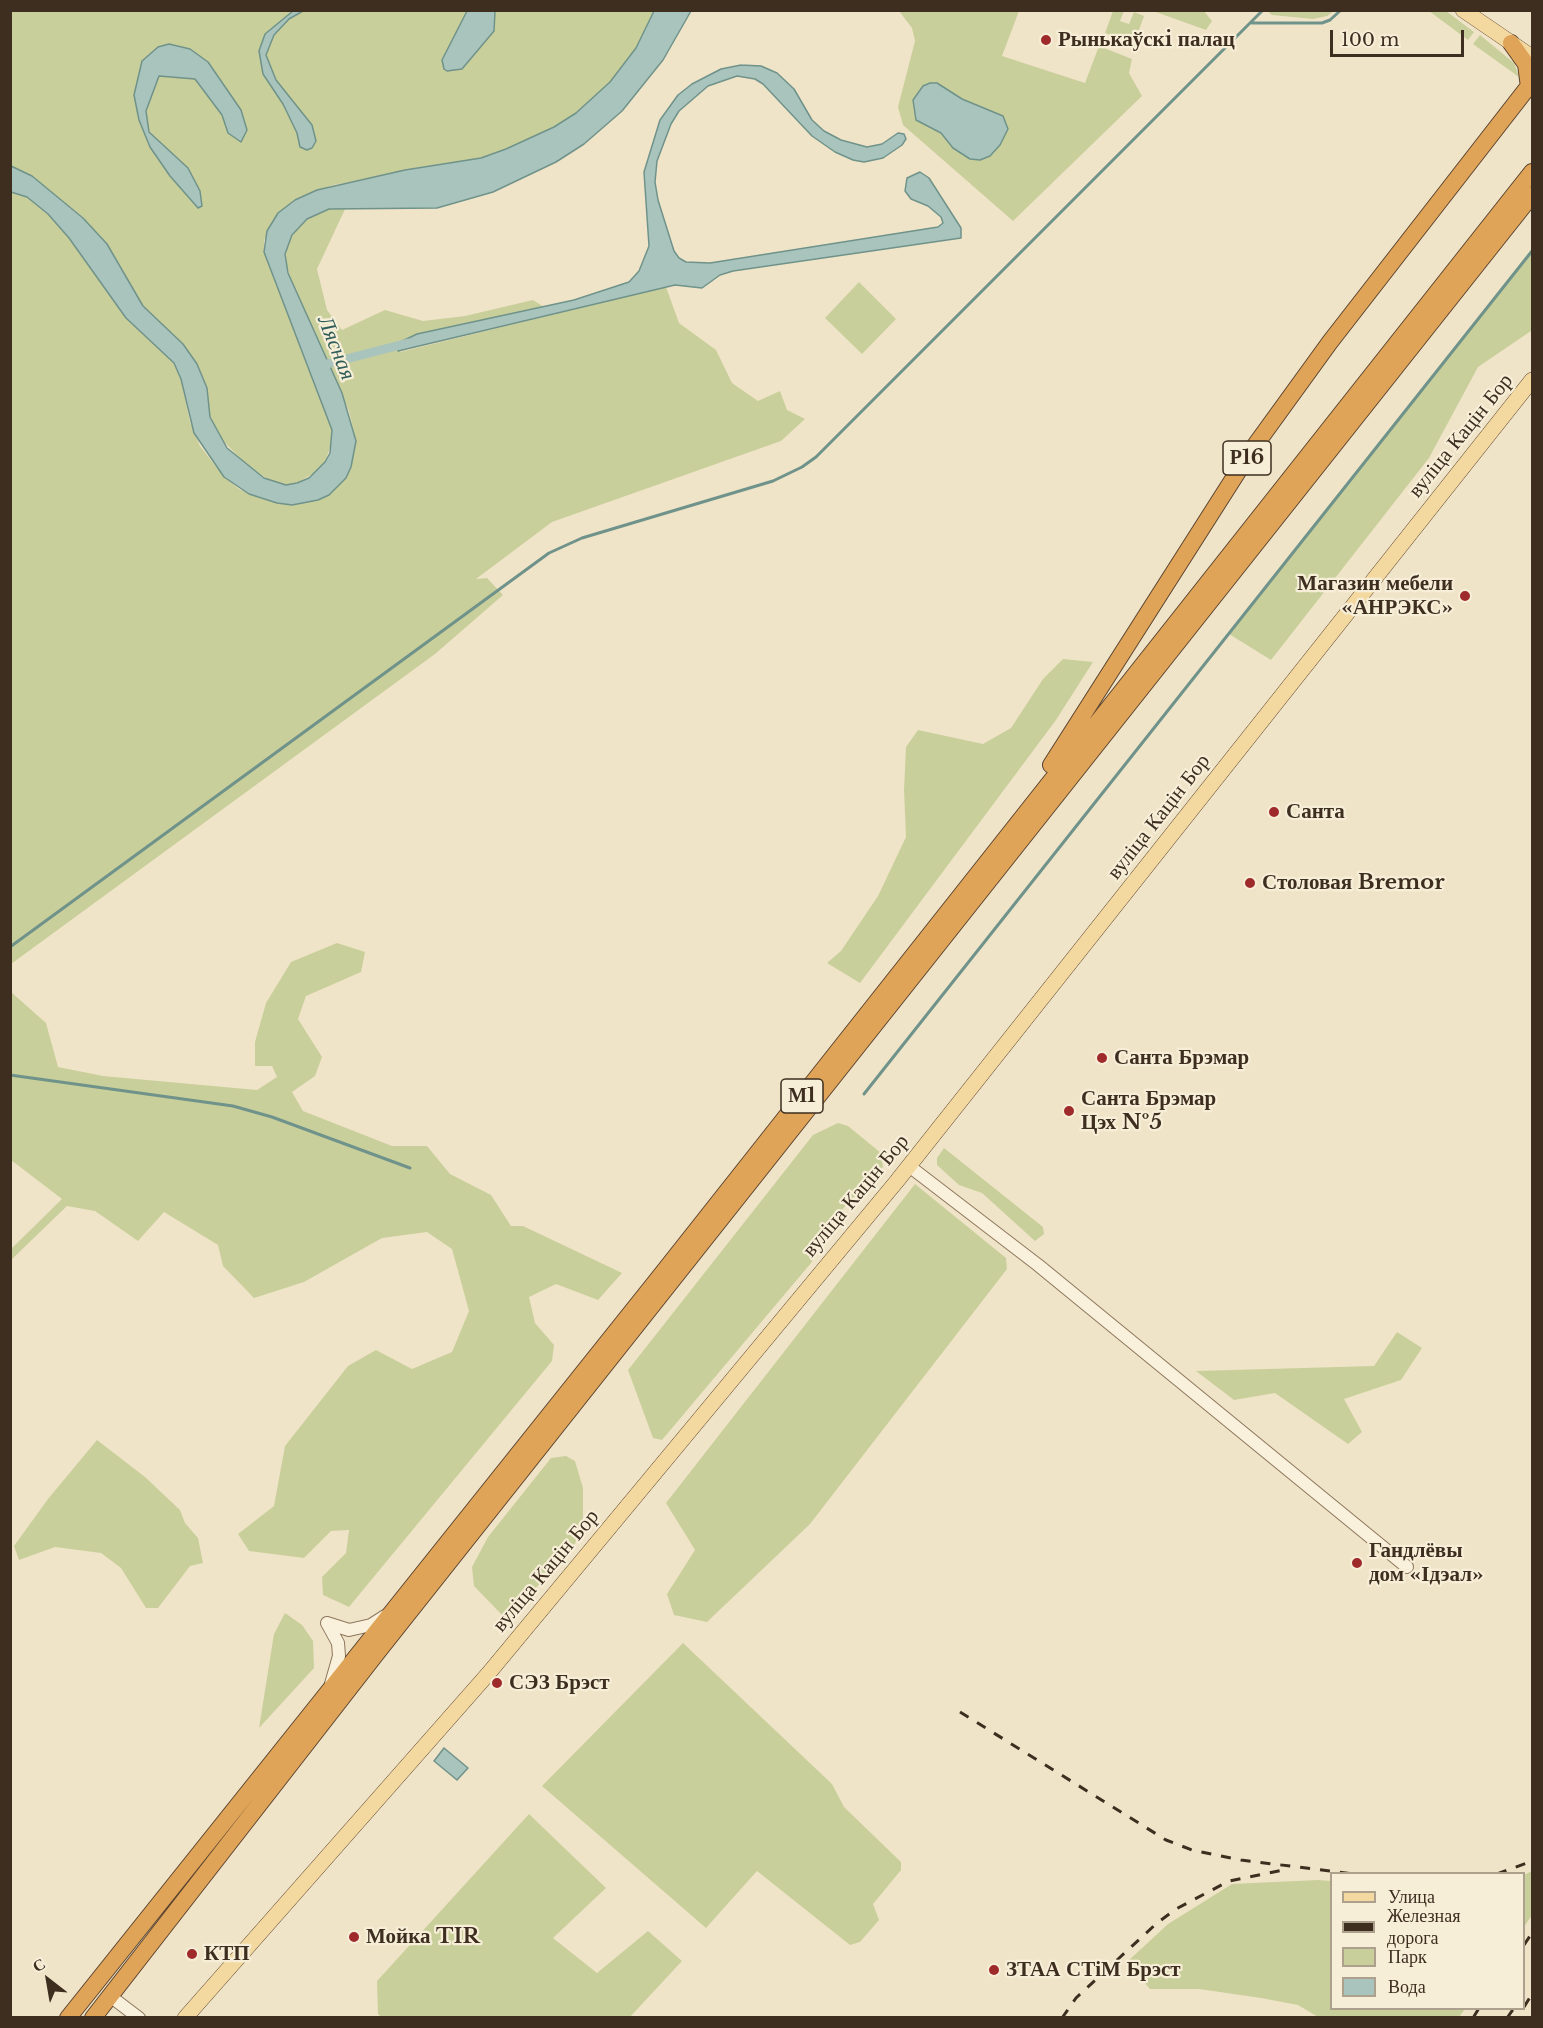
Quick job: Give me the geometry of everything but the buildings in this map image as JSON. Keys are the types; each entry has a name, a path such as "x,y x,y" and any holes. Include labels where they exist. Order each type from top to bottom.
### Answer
{"highway":[{"name":"Р16","path":"1511,43 1533,47"},
{"name":"Р16","path":"992,855 1251,451 1330,342 1531,85 1526,64 1511,43"},
{"name":"М1","path":"68,2018 1533,172"},
{"name":"М1","path":"93,2018 376,1654 1533,195"}],"main road":[{"name":"Р16","path":"1463,10 1533,57"},
{"name":"вуліца Кацін Бор","path":"185,2018 488,1674 909,1166 1533,380"}],"street":[{"path":"909,1166 1020,1251 1407,1567"},
{"path":"329,1691 339,1656 339,1643 327,1623 349,1630 360,1629 392,1612"},
{"path":"110,1996 140,2018"}],"green space":[{"path":"10,11 654,11 636,48 610,82 576,113 554,127 481,158 333,185 295,200 264,240 264,252 324,404 332,430 332,442 325,462 319,470 297,483 286,485 275,483 251,469 220,438 210,417 207,388 197,364 183,344 143,306 116,258 83,217 32,176 11,166"},
{"path":"899,11 1019,11 1002,56 1085,83 1099,46 1132,59 1129,73 1142,96 1013,221 903,125 898,107 915,41 912,28"},
{"path":"1113,11 1124,11 1120,21 1129,24 1134,12 1144,16 1134,44 1105,33"},
{"path":"1153,11 1204,11 1212,21 1206,30"},
{"path":"1267,11 1334,11 1327,16 1313,19 1272,15"},
{"path":"1429,11 1446,11 1474,32 1468,40"},
{"path":"1480,35 1514,63 1519,77 1473,44"},
{"path":"11,192 27,197 48,214 69,238 126,318 174,363 181,379 190,422 200,446 224,477 239,489 262,499 292,505 318,500 356,441 349,411 291,280 285,260 287,247 296,229 307,219 329,209 346,207 317,269 327,310 342,330 385,310 423,321 465,316 533,300 544,307 417,334 400,352 666,287 679,323 716,350 732,383 758,401 780,391 787,410 805,419 781,441 552,522 476,579 487,578 503,595 435,654 11,964"},
{"path":"1532,249 1531,331 1478,367 1429,458 1271,660 1229,634"},
{"path":"859,282 896,319 862,354 825,318"},
{"path":"1063,659 1093,662 1056,720 860,983 827,963 841,951 878,896 906,837 904,790 906,747 918,730 983,744 1011,728 1043,679"},
{"path":"337,943 365,952 361,972 306,996 298,1019 322,1057 315,1076 292,1092 303,1111 392,1146 427,1146 450,1174 491,1195 511,1226 523,1226 622,1273 598,1300 556,1284 529,1297 535,1323 554,1345 552,1361 349,1607 323,1595 322,1577 346,1553 349,1530 331,1531 304,1558 249,1551 238,1534 274,1506 285,1446 348,1366 376,1350 412,1369 452,1352 469,1311 452,1249 427,1232 382,1238 304,1282 254,1298 223,1266 218,1245 164,1212 138,1241 95,1211 67,1206 10,1261 11,1249 62,1199 11,1160 11,992 46,1023 58,1067 103,1076 257,1090 277,1077 272,1066 255,1066 255,1042 266,1003 291,962"},
{"path":"838,1123 848,1126 881,1153 883,1167 835,1217 811,1263 662,1440 653,1438 628,1370 813,1135"},
{"path":"944,1148 1043,1227 1044,1234 1035,1241 982,1193 959,1185 937,1165 937,1158"},
{"path":"915,1184 1006,1258 1007,1269 810,1524 707,1622 674,1615 667,1594 695,1550 666,1503"},
{"path":"1397,1332 1422,1348 1401,1380 1344,1399 1362,1432 1348,1444 1275,1393 1234,1400 1196,1371 1374,1366"},
{"path":"97,1440 145,1477 180,1510 185,1523 198,1538 203,1563 190,1566 158,1608 146,1608 121,1568 101,1553 55,1547 19,1560 14,1546 48,1499"},
{"path":"566,1456 575,1461 583,1488 583,1519 575,1544 518,1608 502,1615 474,1586 472,1567 488,1537 551,1458"},
{"path":"285,1613 302,1625 313,1641 314,1668 259,1728 274,1634"},
{"path":"683,1643 832,1784 844,1807 901,1862 901,1870 873,1904 879,1920 860,1942 850,1945 757,1871 706,1928 542,1786"},
{"path":"529,1814 606,1888 553,1938 597,1973 648,1931 682,1961 630,2017 381,2017 378,2014 377,1981"},
{"path":"1532,1871 1532,1915 1525,1926 1525,1874"},
{"path":"1330,1881 1330,2010 1464,2010 1459,2017 1318,2017 1298,2005 1261,1998 1199,1989 1150,1989 1127,1962 1168,1924 1232,1884"}],"water":[{"path":"293,11 303,11 289,19 274,35 266,55 276,80 312,125 316,141 312,148 307,150 300,147 297,133 283,104 263,74 259,51 265,34"},
{"path":"467,11 495,11 494,31 462,69 447,71 444,69 442,60"},
{"path":"654,11 691,11 663,60 622,111 584,144 556,162 493,192 437,208 329,209 307,219 292,235 285,254 288,273 342,393 356,441 351,467 346,478 329,495 318,500 292,505 277,503 249,494 224,477 194,433 181,379 174,363 126,318 69,238 48,214 27,197 11,192 11,166 32,176 83,218 107,244 143,306 183,344 197,364 207,388 210,417 227,448 264,478 286,485 297,483 309,478 325,462 330,453 332,430 264,252 267,231 278,213 295,200 317,190 405,170 481,158 554,127 576,113 610,82 636,48"},
{"path":"169,44 190,49 208,62 241,110 247,130 241,142 228,133 222,115 195,79 159,76 146,111 149,132 188,168 200,191 202,206 198,208 170,176 150,147 139,120 134,95 142,61 158,47"},
{"path":"741,65 761,66 777,73 794,89 812,120 824,131 841,140 867,147 882,144 898,133 904,134 906,139 902,145 883,158 864,162 853,160 835,152 812,136 763,84 755,79 737,76 708,86 679,111 671,124 657,161 655,182 658,200 674,251 679,258 686,262 710,263 938,227 943,223 941,217 928,206 911,199 905,191 907,178 920,172 929,178 961,228 961,238 733,271 720,275 702,288 675,285 398,351 398,343 417,334 574,300 629,282 639,271 649,246 644,172 660,120 678,95 692,84 721,69"},
{"path":"937,83 962,99 1003,116 1008,129 1000,145 990,156 980,160 970,159 953,148 941,133 916,120 913,100 923,86"},
{"path":"444,1748 468,1768 457,1780 434,1761"}],"waterway":[{"path":"10,947 549,553 582,538 773,481 802,467 816,457 1263,10"},
{"path":"1252,23 1322,23 1330,20 1341,10"},
{"path":"864,1094 1532,251"},
{"name":"Лясная","path":"319,366 408,343"},
{"path":"10,1075 233,1106 272,1117 410,1168"}],"railway":[{"path":"960,1712 1166,1840 1192,1850 1241,1860 1338,1872"},
{"path":"1502,1872 1532,1861"},
{"path":"1062,2018 1076,1998 1157,1923 1176,1909 1229,1881 1283,1870"},
{"path":"1525,1944 1532,1933"},
{"path":"1525,2005 1532,1994"},
{"path":"1473,2018 1478,2010"},
{"path":"1507,2018 1513,2010"}],"place":[{"name":"Рынькаўскi палац","path":"1046,40"},
{"name":"Магазин мебели «АНРЭКС»","path":"1465,596"},
{"name":"Санта","path":"1274,812"},
{"name":"Столовая Bremor","path":"1250,883"},
{"name":"Санта Брэмар","path":"1102,1058"},
{"name":"Санта Брэмар Цэх №5","path":"1069,1111"},
{"name":"Гандлёвы дом «Ідэал»","path":"1357,1563"},
{"name":"СЭЗ Брэст","path":"497,1683"},
{"name":"Мойка TIR","path":"354,1937"},
{"name":"КТП","path":"192,1954"},
{"name":"ЗТАА СТіМ Брэст","path":"994,1970"}]}
